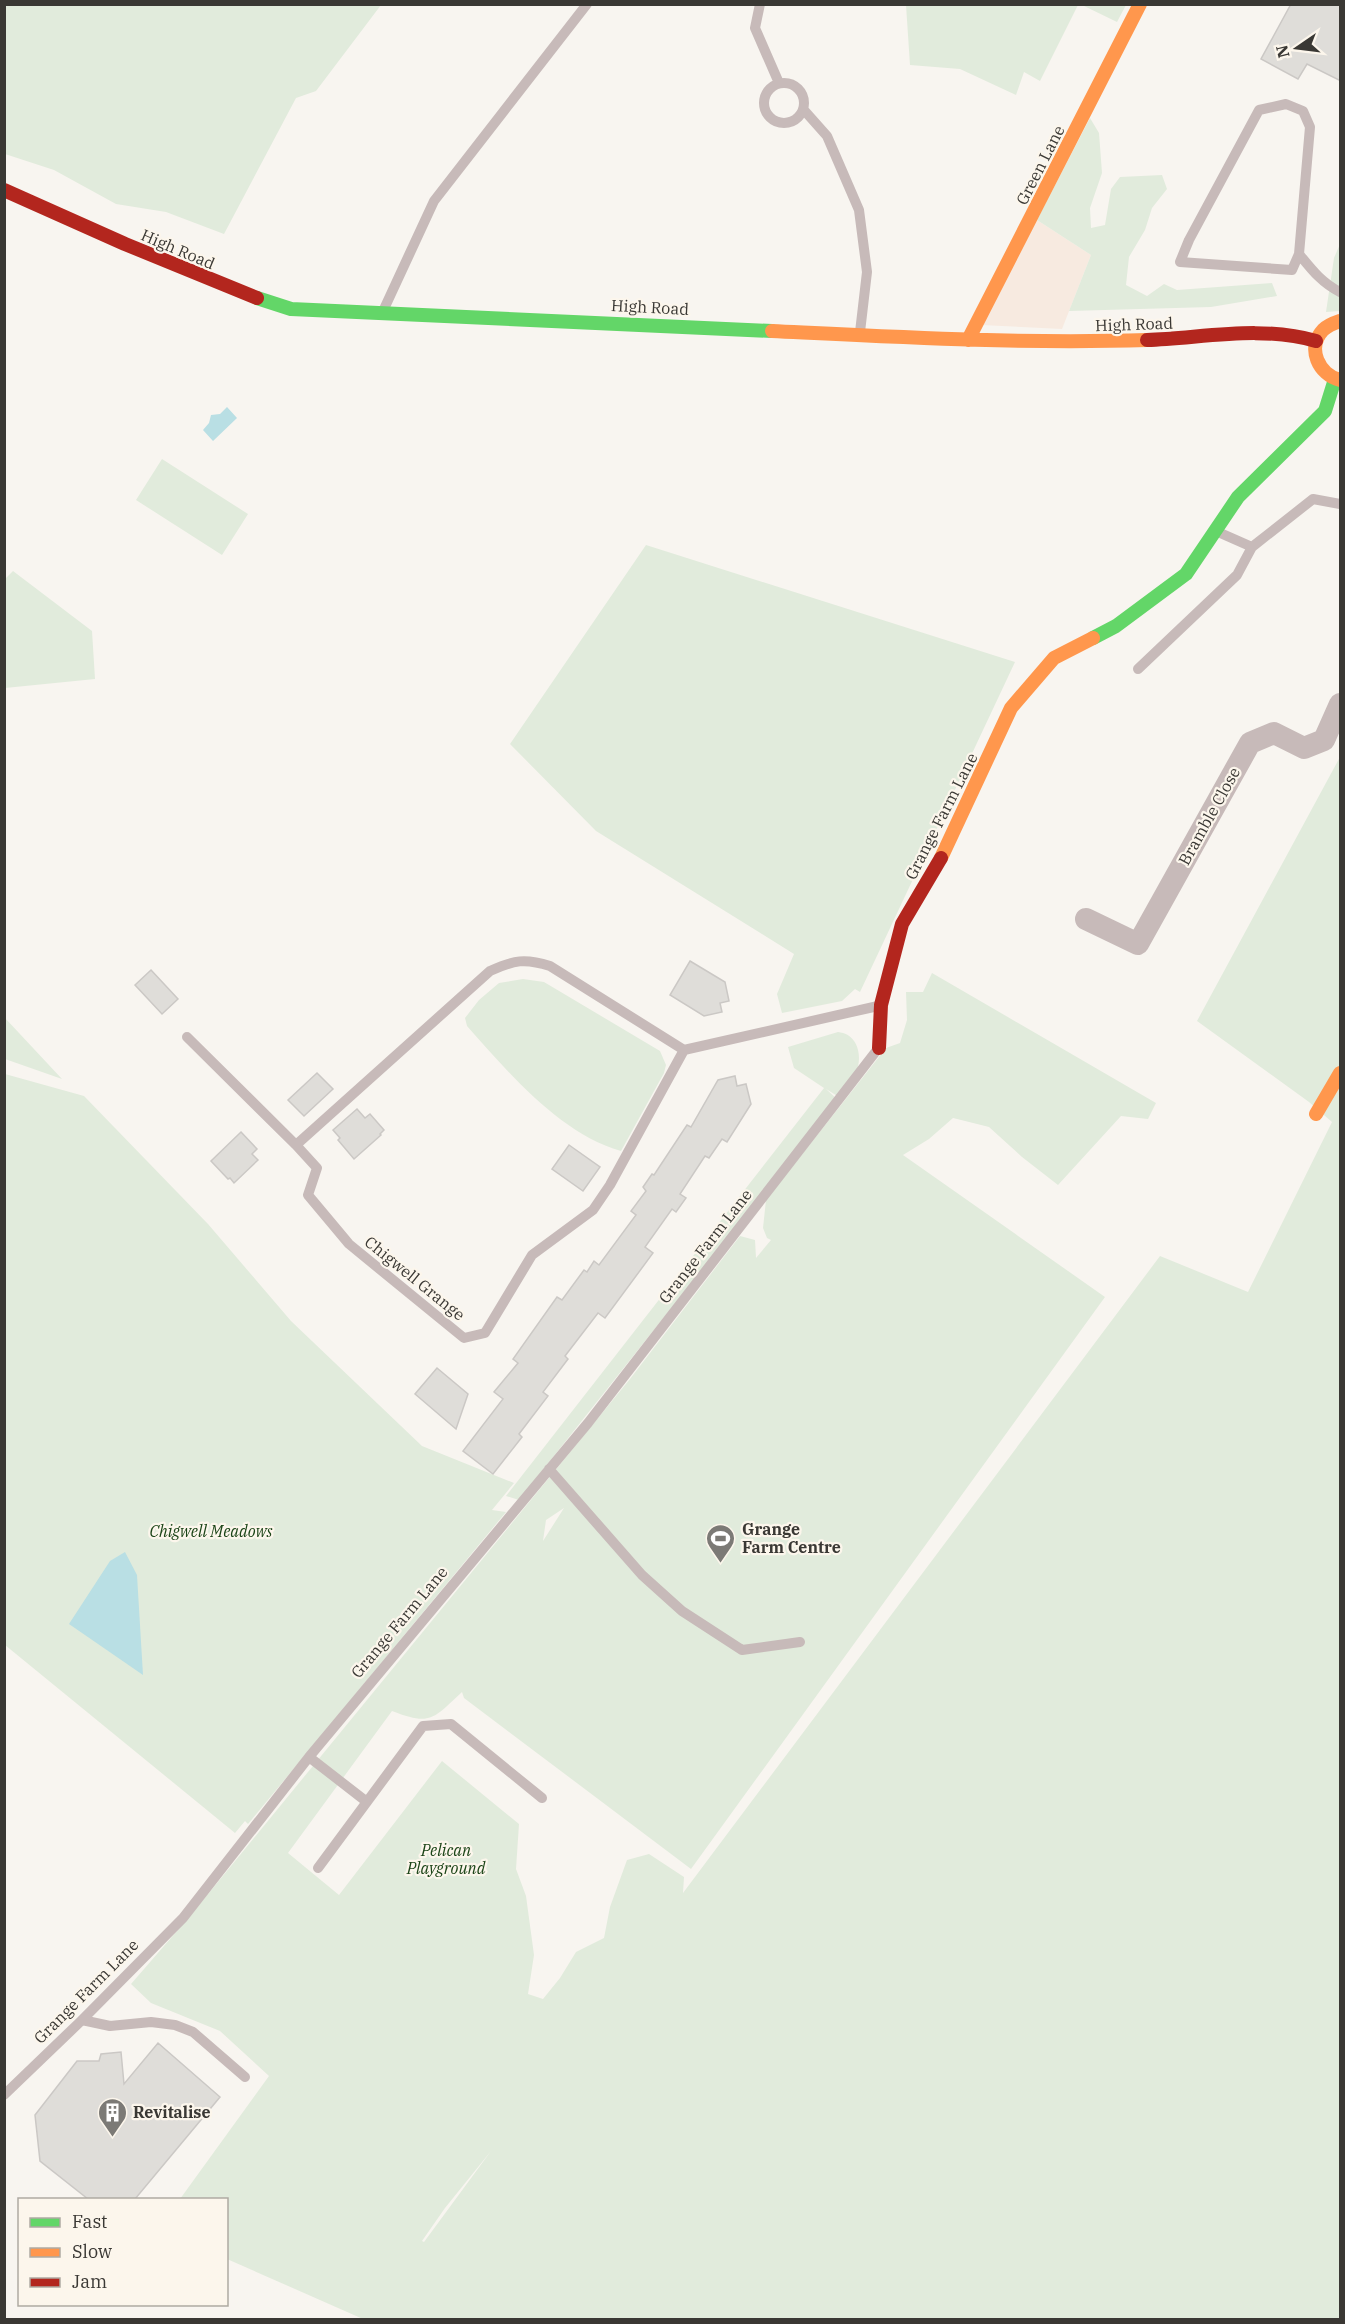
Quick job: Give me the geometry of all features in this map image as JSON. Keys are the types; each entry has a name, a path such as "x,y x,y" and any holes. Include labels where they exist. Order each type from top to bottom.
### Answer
{"main road":[{"name":"Green Lane","path":"968,340 1140,4"},
{"name":"High Road","path":"4,190 249,296 291,309 968,340 1096,342 1179,339 1266,332 1295,334 1316,342"},
{"path":"1338,380 1323,372 1314,354 1316,342 1323,330 1340,320"},
{"name":"Grange Farm Lane","path":"879,1048 881,1005 902,924 946,850 1011,708 1054,658 1116,626 1186,574 1238,497 1325,411 1338,380"},
{"path":"1316,1114 1341,1073"}],"street":[{"name":"Bramble Close","path":"1086,919 1138,944 1250,743 1274,734 1304,748 1324,741 1341,704"}],"lane":[{"path":"383,312 434,201 587,4"},
{"path":"760,4 755,28 779,83"},
{"path":"786,82 798,88 804,100 800,115 787,122 773,119 765,108 766,94 779,83 786,82"},
{"path":"1299,254 1292,270 1180,262 1189,240 1259,110 1286,104 1303,111 1310,127 1299,254 1326,285 1341,292"},
{"path":"803,109 827,136 859,210 867,272 859,335"},
{"path":"1138,669 1237,575 1252,547 1313,499 1341,504"},
{"path":"1215,531 1252,547"},
{"path":"296,1145 490,971 507,963 528,959 550,966 684,1050 881,1005"},
{"name":"Chigwell Grange","path":"187,1037 317,1168 308,1195 349,1244 464,1338 485,1333 532,1256 593,1210 610,1185 684,1050"},
{"name":"Grange Farm Lane","path":"4,2095 183,1918 309,1757 588,1423 879,1048"},
{"path":"549,1469 642,1575 682,1611 742,1650 800,1642"},
{"path":"318,1868 423,1726 451,1724 542,1798"},
{"path":"309,1757 367,1802"},
{"path":"82,2020 110,2026 151,2022 174,2025 193,2032 245,2077"}],"shaded area":[{"path":"1037,220 1091,255 1062,329 981,325"}],"green space":[{"path":"906,4 1078,5 1040,81 1024,72 1016,95 960,69 910,65"},
{"path":"4,5 381,5 316,91 296,98 224,234 166,212 116,204 54,170 5,154"},
{"path":"1082,5 1126,5 1117,22"},
{"path":"1090,118 1099,133 1102,173 1090,208 1091,228 1105,225 1111,189 1120,177 1162,175 1167,189 1152,208 1145,230 1129,257 1126,285 1147,296 1164,284 1177,290 1272,283 1277,296 1211,307 1069,311 1091,255 1037,220"},
{"path":"1340,244 1340,311 1326,312 1334,258"},
{"path":"162,459 248,514 222,555 136,500"},
{"path":"646,545 1015,662 860,992 855,989 842,1001 782,1013 777,994 794,954 596,831 510,744"},
{"path":"13,571 92,631 95,679 5,688 5,579"},
{"name":"Pelican Playground","path":"1340,757 1340,2319 363,2319 228,2259 228,2198 181,2198 269,2076 220,2031 151,2003 131,1984 190,1916 630,1379 740,1236 755,1240 756,1258 771,1240 767,1238 763,1228 766,1200 886,1048 900,1043 907,1020 906,992 923,992 932,973 1156,1103 1148,1119 1121,1116 1058,1185 989,1127 953,1118 929,1139 903,1155 1105,1297 691,1869 464,1698 462,1692 437,1714 424,1719 392,1711 288,1853 339,1895 442,1761 519,1824 516,1869 526,1896 534,1955 528,1994 543,1999 560,1978 576,1952 604,1938 610,1907 627,1860 649,1854 684,1877 683,1893 1160,1256 1248,1292 1332,1122 1309,1102 1197,1021","holes":["564,1508 543,1541 546,1520","491,2151 424,2242 422,2241 445,2208"]},
{"path":"523,979 544,982 660,1051 666,1065 664,1073 621,1151 599,1143 556,1116 500,1063 467,1026 465,1018 479,1000 499,983"},
{"path":"5,1018 62,1079 5,1059"},
{"path":"838,1032 854,1041 859,1053 856,1073 850,1082 839,1097 826,1089 837,1099 519,1500 506,1496 824,1088 794,1068 788,1047"},
{"name":"Chigwell Meadows","path":"5,1074 84,1096 208,1224 291,1321 422,1446 514,1483 492,1510 506,1512 248,1824 245,1821 235,1833 5,1645"}],"water":[{"path":"227,407 237,418 213,441 203,430 209,423 211,415 220,414"},
{"path":"125,1552 137,1575 143,1675 69,1624 110,1561"}],"building":[{"path":"1291,4 1341,4 1341,81 1307,64 1298,79 1261,59"},
{"path":"690,961 725,982 729,1001 720,1003 722,1012 704,1016 670,995"},
{"path":"151,970 178,999 162,1014 135,985"},
{"path":"317,1073 333,1089 304,1116 288,1100"},
{"path":"735,1076 737,1086 746,1084 751,1104 727,1142 722,1139 709,1158 705,1156 680,1194 686,1198 676,1212 672,1209 645,1247 653,1253 605,1318 598,1313 565,1356 568,1359 543,1392 548,1396 519,1434 522,1437 493,1474 463,1451 503,1399 494,1392 518,1363 513,1359 557,1297 562,1300 584,1270 587,1272 594,1261 599,1265 636,1215 631,1211 646,1191 643,1187 652,1174 654,1175 687,1125 691,1127 718,1080"},
{"path":"357,1109 365,1118 370,1114 384,1130 354,1159 338,1140 340,1138 333,1130"},
{"path":"241,1132 257,1149 252,1154 258,1160 234,1183 211,1161"},
{"path":"569,1145 600,1167 583,1191 552,1169"},
{"path":"437,1368 468,1394 456,1429 415,1394"},
{"name":"Revitalise","path":"158,2043 220,2097 136,2198 87,2198 40,2161 35,2115 77,2061 99,2061 101,2054 121,2052 124,2084"}],"traffic: fast":[{"path":"257,298 291,309 772,331"},
{"path":"1093,638 1116,626 1186,574 1238,497 1325,411 1335,379"}],"traffic: slow":[{"path":"968,340 1140,4"},
{"path":"1340,321 1323,330 1318,337 1315,352 1317,360 1326,373 1340,380"},
{"path":"772,331 913,338 1147,340"},
{"path":"941,858 1011,708 1054,658 1093,638"},
{"path":"1316,1114 1340,1073"}],"traffic: jam":[{"path":"4,190 125,244 257,298"},
{"path":"1147,340 1253,333 1295,336 1316,341"},
{"path":"879,1048 881,1005 902,924 941,858"}],"place":[{"name":"Grange Farm Centre","path":"721,1564"},
{"name":"Revitalise","path":"112,2138"}]}
